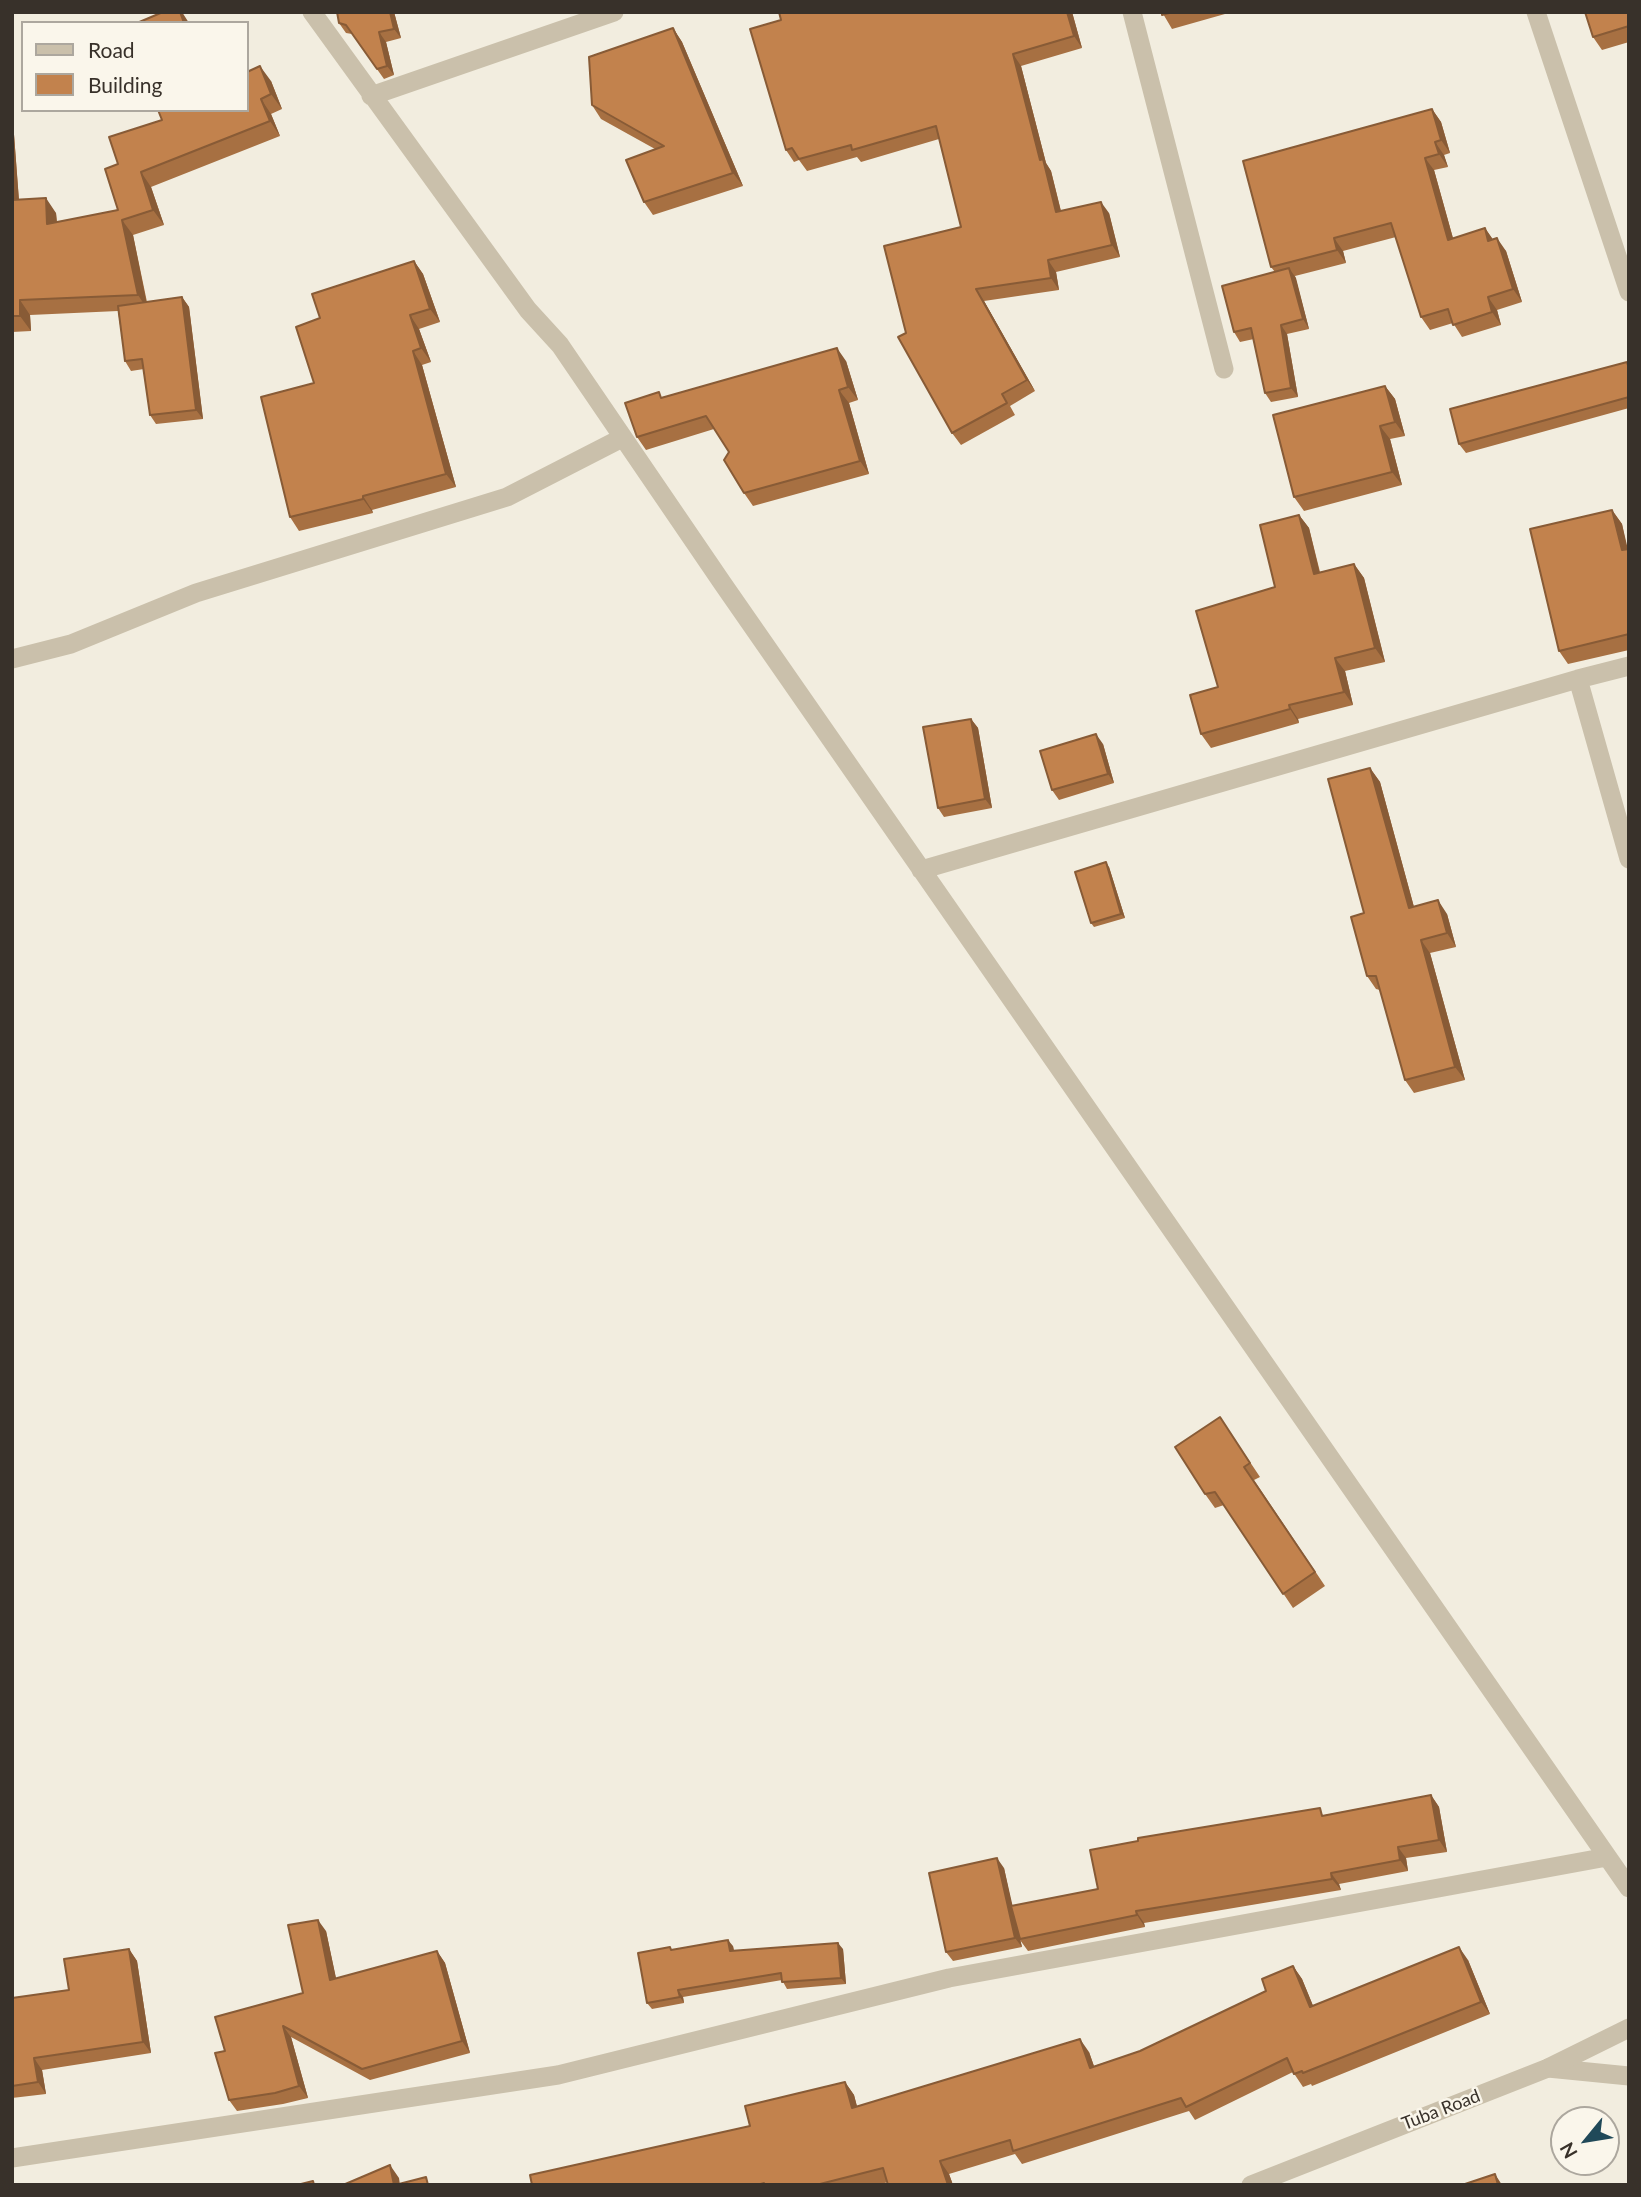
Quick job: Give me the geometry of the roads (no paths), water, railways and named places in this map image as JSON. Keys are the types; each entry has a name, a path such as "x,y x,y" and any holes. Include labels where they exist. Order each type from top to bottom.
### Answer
{"street":[{"path":"312,12 528,310 560,345 921,870 1629,1888"},
{"path":"371,96 614,12"},
{"path":"1132,12 1224,369"},
{"path":"1536,12 1629,292"},
{"path":"12,659 71,645 196,593 507,497 622,438"},
{"path":"921,870 1629,666"},
{"path":"1578,679 1629,859"},
{"path":"12,2158 558,2075 949,1978 1607,1857"},
{"name":"Tuba Road","path":"1251,2185 1548,2068 1629,2028"},
{"path":"1548,2068 1629,2076"}]}
